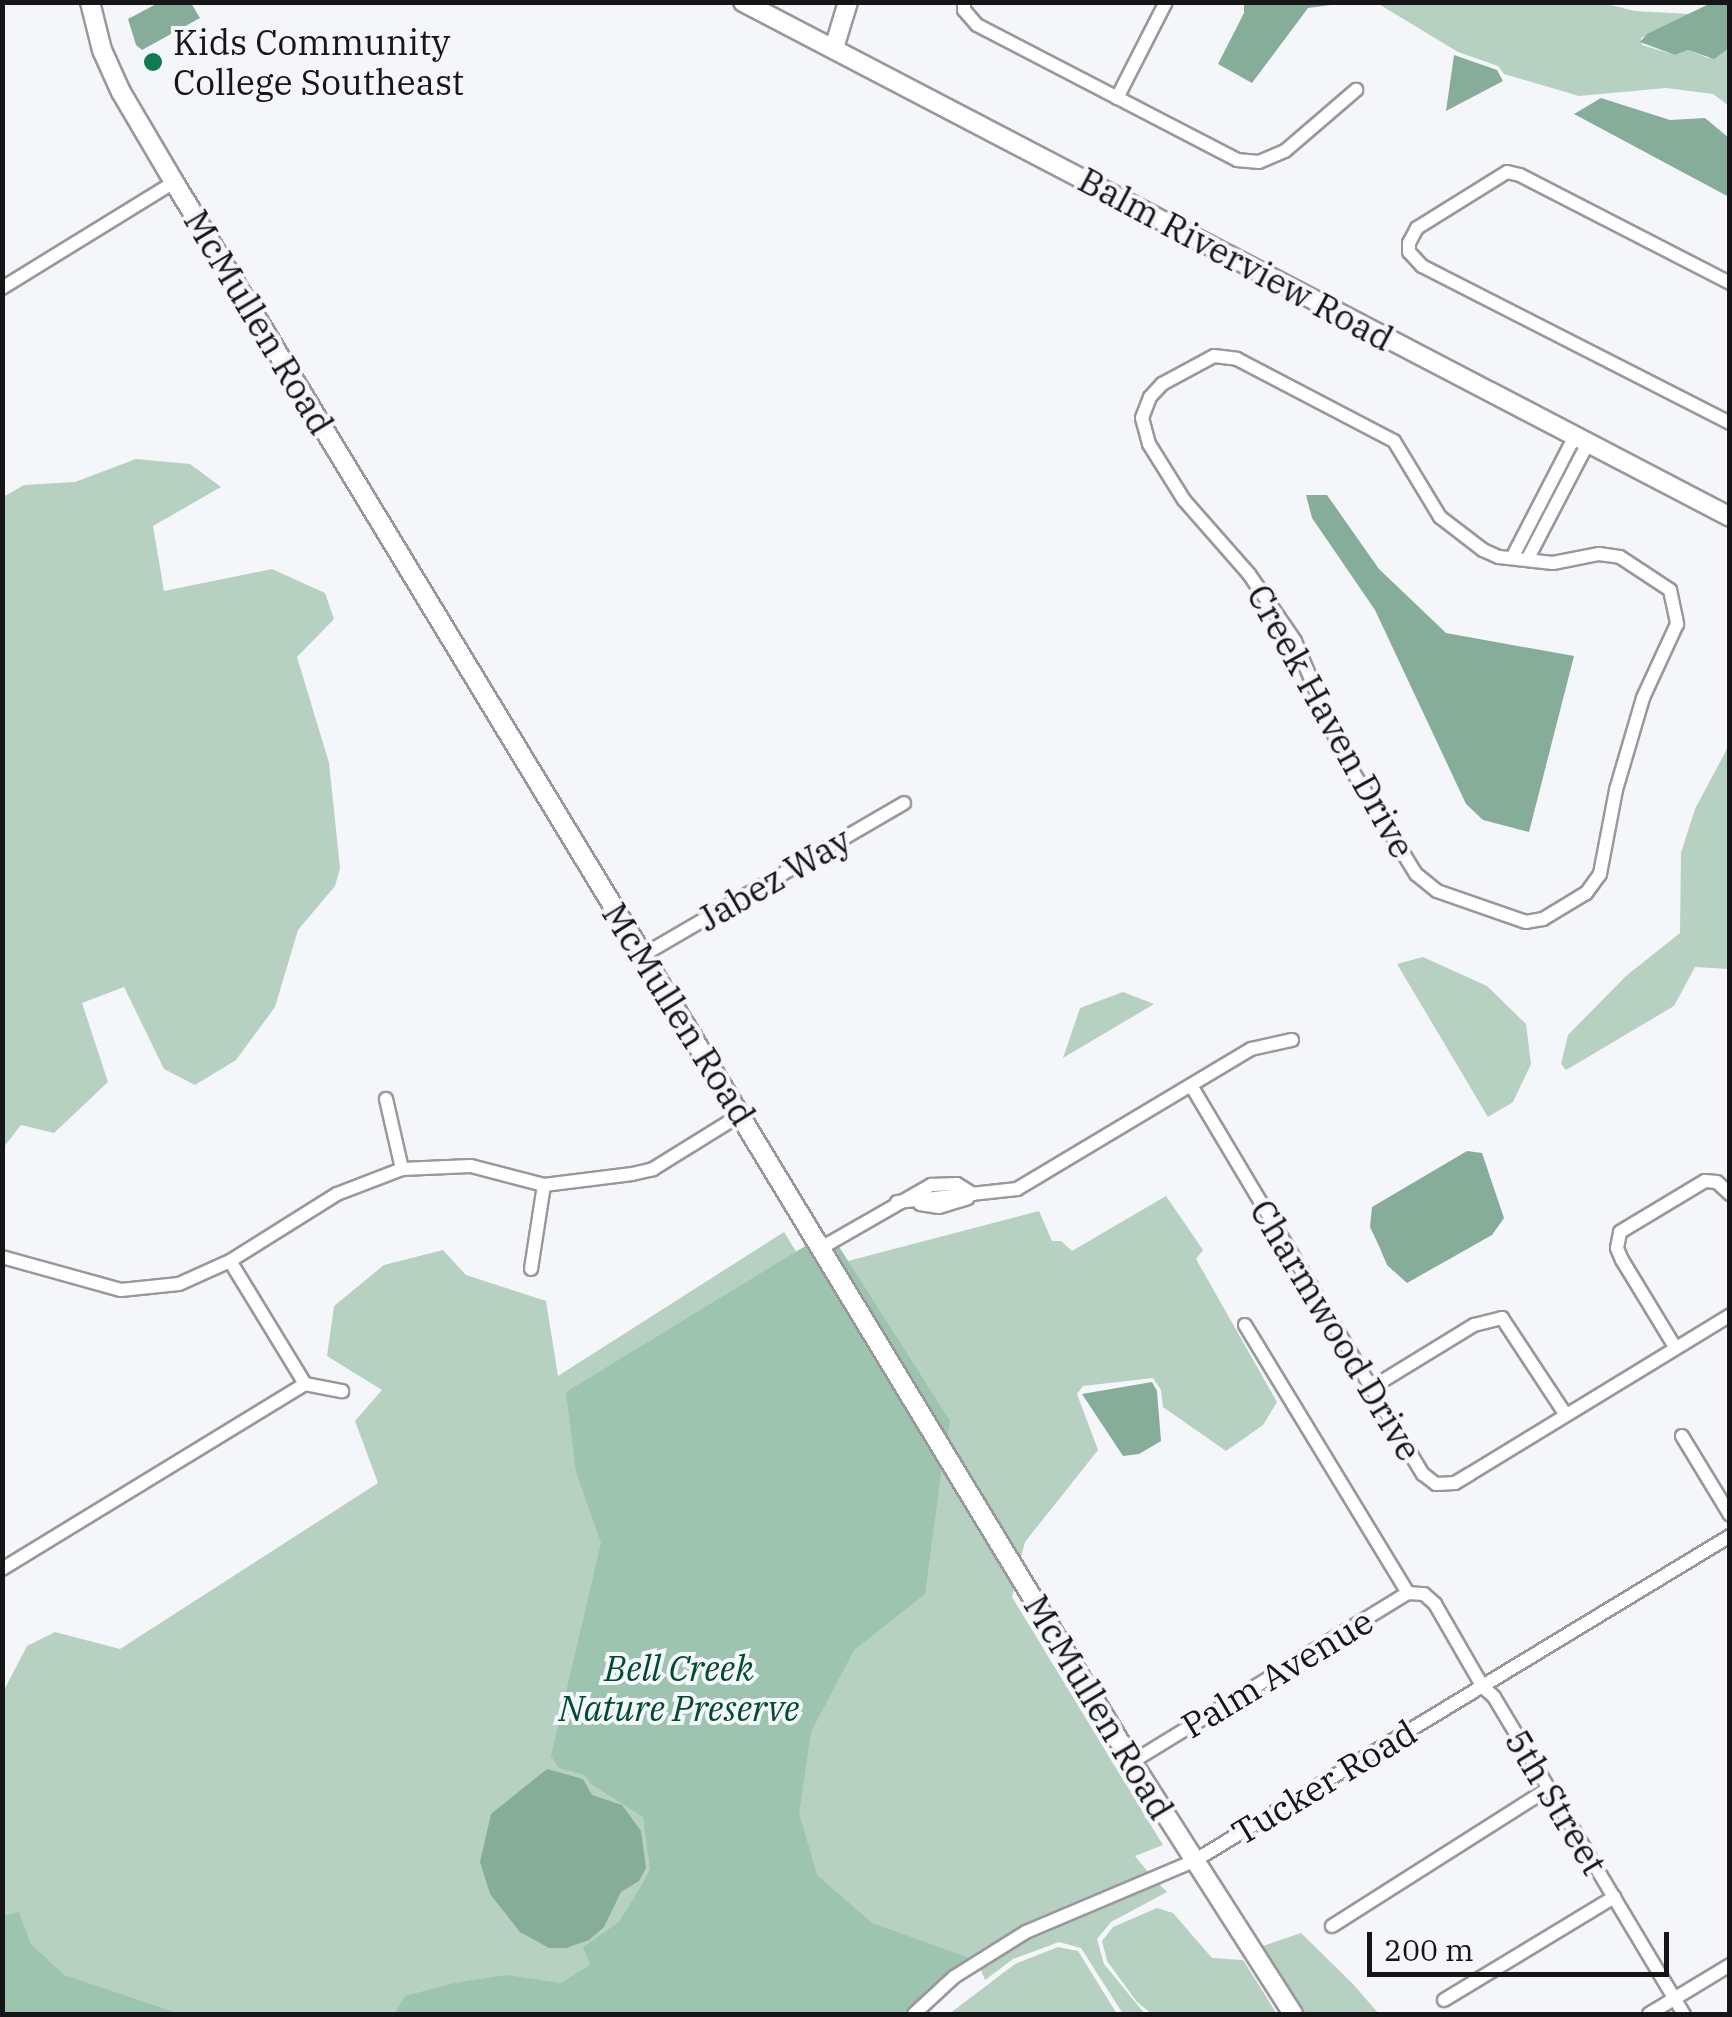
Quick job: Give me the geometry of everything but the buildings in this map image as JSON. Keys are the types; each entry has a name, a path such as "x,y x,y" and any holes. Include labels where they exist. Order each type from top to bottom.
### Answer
{"street":[{"name":"McMullen Road","path":"90,2 102,50 121,92 174,182 1132,1762 1293,2014"},
{"name":"Balm Riverview Road","path":"743,2 1730,516"},
{"path":"834,48 848,2"},
{"path":"964,2 964,10 977,25 1238,160 1259,162 1307,135 1356,90"},
{"path":"1117,98 1166,2"},
{"path":"1730,283 1520,175 1507,172 1417,228 1409,243 1409,252 1422,266 1730,424"},
{"path":"2,288 174,182"},
{"name":"Creek Haven Drive","path":"1214,356 1237,359 1394,441 1408,457 1427,500 1454,531 1484,550 1527,560 1564,563 1599,554 1620,557 1663,582 1676,602 1678,615 1643,698 1622,765 1600,874 1586,893 1542,919 1526,922 1437,890 1416,874 1343,756 1295,641 1250,574 1184,500 1149,444 1144,430 1144,407 1162,384 1201,361 1214,356"},
{"path":"1512,558 1581,440"},
{"path":"1527,560 1581,440"},
{"name":"Jabez Way","path":"643,956 904,803"},
{"path":"897,1202 939,1206 973,1194 1028,1185 1252,1050 1292,1040"},
{"name":"Charmwood Drive","path":"1192,1086 1423,1474 1436,1484 1455,1482 1730,1315"},
{"path":"386,1099 402,1169"},
{"path":"2,1257 121,1290 178,1284 230,1261 337,1194 402,1169 471,1166 544,1185 652,1169 740,1115"},
{"path":"1675,1347 1622,1260 1617,1248 1620,1232 1704,1180 1717,1182 1730,1194"},
{"path":"821,1248 897,1202 947,1182 973,1194"},
{"path":"531,1269 544,1185"},
{"path":"230,1261 305,1384"},
{"path":"1371,1388 1474,1324 1502,1318 1566,1414"},
{"path":"1246,1325 1408,1593"},
{"path":"2,1569 305,1384 342,1391"},
{"path":"1682,1436 1730,1515"},
{"name":"Tucker Road","path":"914,2014 954,1977 1026,1932 1194,1860 1730,1536"},
{"name":"Palm Avenue","path":"1132,1762 1408,1593 1424,1594"},
{"name":"5th Street","path":"1424,1594 1435,1604 1482,1686 1494,1697 1546,1790 1684,2014"},
{"path":"1332,1926 1546,1790"},
{"path":"1444,2000 1614,1897"},
{"path":"1649,2014 1730,1965"}],"green space":[{"path":"1599,2 1635,11 1690,14 1641,38 1642,45 1675,55 1688,50 1708,58 1729,48 1729,106 1713,94 1666,88 1579,96 1504,74 1498,66 1458,52 1377,3"},
{"path":"136,459 190,464 221,487 153,526 164,591 272,569 325,593 334,619 297,657 329,763 340,868 335,886 298,930 275,1007 236,1060 195,1085 164,1069 124,987 82,1003 108,1082 54,1133 21,1125 3,1148 3,497 24,485 75,482"},
{"path":"1729,745 1729,969 1695,967 1674,1006 1566,1070 1561,1064 1568,1035 1626,976 1680,933 1681,853 1695,809"},
{"path":"1423,957 1487,986 1526,1024 1531,1064 1513,1102 1488,1117 1397,964"},
{"path":"1123,992 1154,1004 1063,1058 1080,1008"},
{"path":"1166,1196 1203,1250 1196,1259 1277,1402 1263,1425 1226,1451 1163,1407 1161,1390 1153,1378 1083,1386 1077,1394 1098,1450 1025,1542 1019,1565 946,1444 848,1261 1039,1211 1052,1241 1061,1241 1072,1251"},
{"name":"Bell Creek Nature Preserve","path":"784,1232 938,1481 943,1459 1016,1580 1012,1597 1163,1845 1135,1856 1148,1872 1024,1926 972,1959 858,2014 3,2014 3,1692 27,1646 55,1632 120,1649 378,1483 355,1421 382,1390 327,1356 334,1306 384,1265 443,1250 466,1275 546,1301 558,1376"},
{"path":"812,1242 943,1459 925,1594 854,1650 811,1732 799,1813 817,1875 872,1923 972,1959 905,2014 394,2014 405,1996 455,1983 506,1975 561,1983 590,1965 583,1947 619,1922 643,1883 650,1869 643,1817 591,1784 585,1775 559,1768 551,1756 601,1543 576,1472 566,1392"},
{"path":"838,1245 950,1421 946,1444 828,1250"},
{"path":"1156,1881 1167,1892 1111,1922 1097,1939 1104,1964 1145,2014 1123,2014 1081,1948 1059,1942 1013,1959 985,1980 980,1968 1029,1937"},
{"path":"1157,1908 1173,1913 1212,1958 1243,1960 1277,2014 1152,2014 1137,2002 1107,1961 1102,1941 1113,1927"},
{"path":"19,1912 30,1943 64,1975 180,2014 3,2014 3,1916"},
{"path":"1301,1933 1379,2014 1299,2014 1257,1948"},
{"path":"1058,1947 1078,1951 1117,2014 949,2014 1015,1964"}],"shaded area":[{"path":"160,2 191,3 200,18 142,50 136,45 128,19"},
{"path":"1244,3 1338,4 1308,8 1252,83 1218,64 1244,13"},
{"path":"1711,3 1730,3 1729,48 1714,59 1688,50 1675,55 1640,42 1647,34"},
{"path":"1454,55 1497,70 1503,81 1446,111"},
{"path":"1601,98 1670,120 1705,118 1729,138 1729,197 1574,114"},
{"path":"1306,495 1327,495 1379,569 1446,633 1574,656 1529,832 1483,820 1466,804 1375,610 1312,518"},
{"path":"1467,1151 1482,1153 1504,1218 1492,1235 1407,1283 1387,1265 1370,1227 1372,1207"},
{"path":"1152,1382 1157,1391 1161,1441 1139,1454 1123,1456 1082,1394"},
{"path":"547,1769 583,1779 592,1795 622,1805 641,1831 646,1868 639,1881 621,1892 604,1927 589,1940 566,1948 549,1948 520,1932 490,1894 480,1862 491,1814"}],"place":[{"name":"Kids Community College Southeast","path":"153,62"}]}
